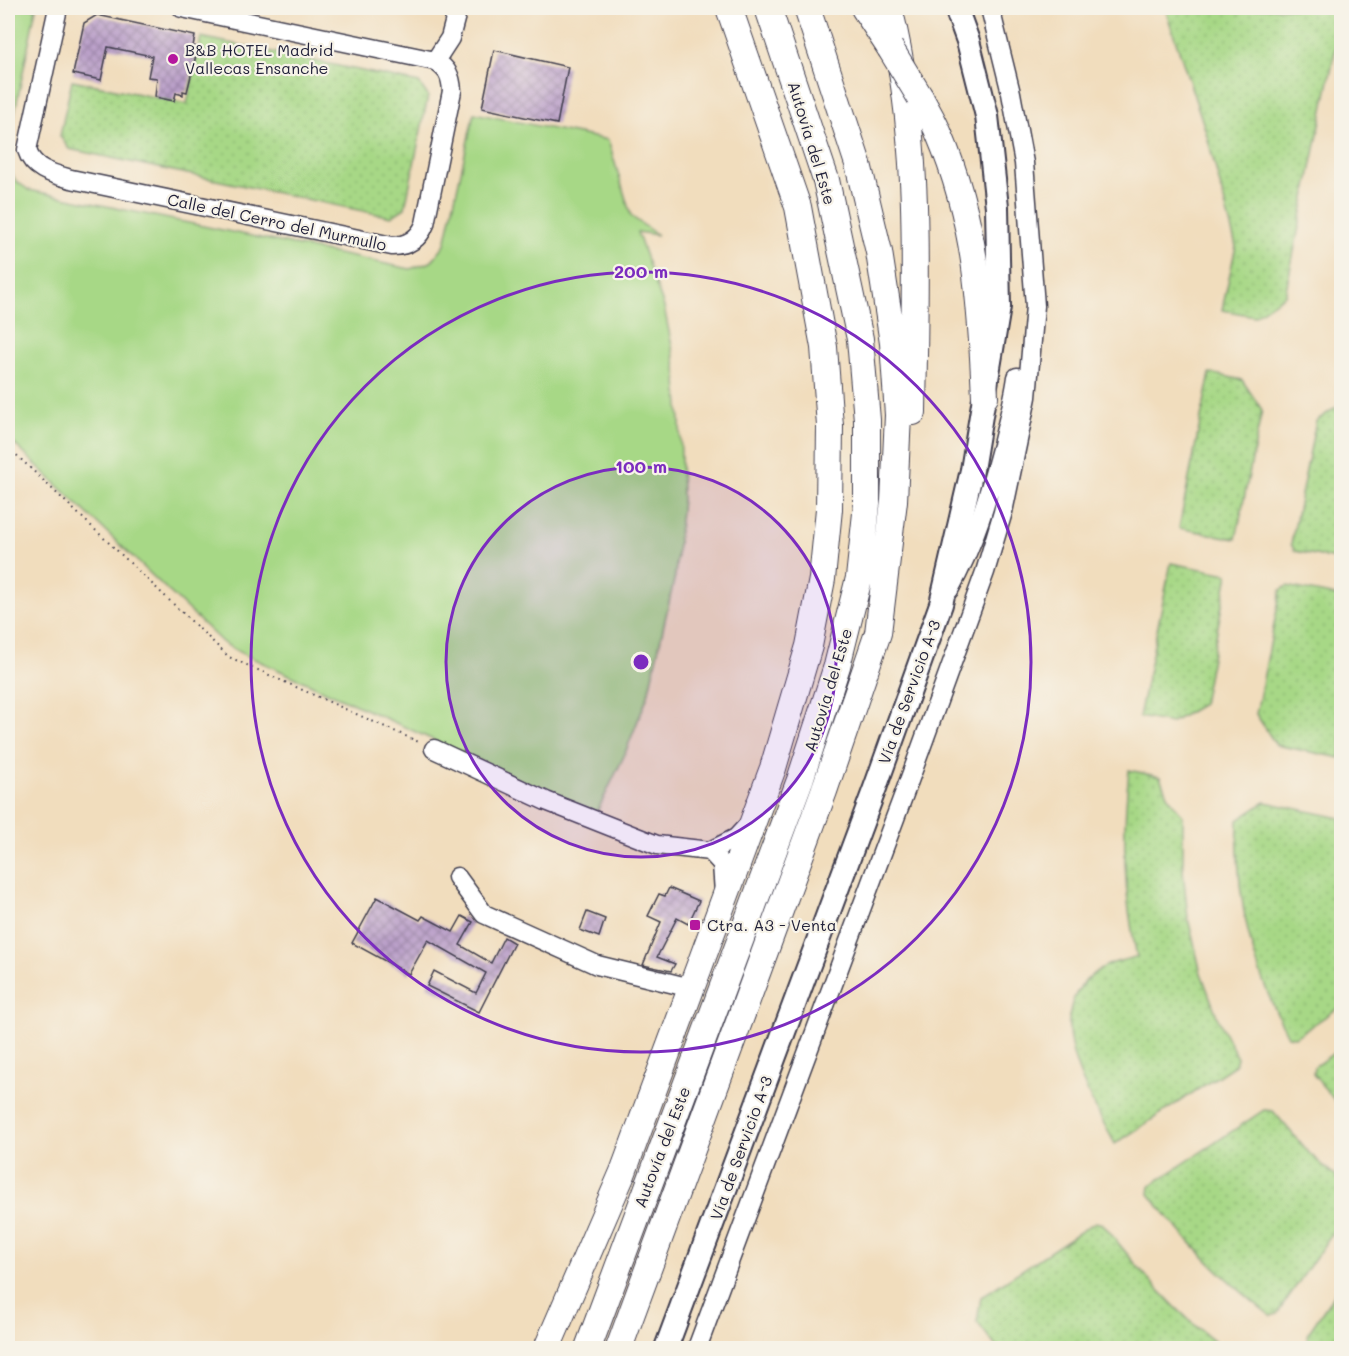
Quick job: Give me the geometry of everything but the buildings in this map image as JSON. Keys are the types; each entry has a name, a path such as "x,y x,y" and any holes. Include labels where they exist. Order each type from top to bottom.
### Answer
{"highway":[{"path":"547,1348 623,1172 773,768 809,646 820,591 829,509 830,426 824,347 798,207 729,8"},
{"name":"Autovía del Este","path":"588,1348 800,780 837,666 859,578 867,504 867,420 861,339 826,180 768,8"},
{"name":"Autovía del Este","path":"619,1348 824,791 878,633 894,501 898,415 893,343 879,252 858,164 807,8"},
{"path":"864,8 920,97 939,132 957,184 974,250 981,305 985,397"},
{"path":"878,633 904,546 912,451 915,253 910,138 895,33 889,8"}],"main road":[{"name":"Vía de Servicio A-3","path":"666,1348 875,788 941,604 972,470 999,307 997,207 987,116 969,41 956,8"}],"street":[{"name":"Calle del Cerro del Murmullo","path":"57,8 27,150 35,164 51,173 71,178 392,246 406,245 418,237 425,224 452,91 450,74 435,61"},
{"path":"182,8 250,15 435,61 450,39 458,8"},
{"path":"697,1348 913,770 1003,512 1027,397 1035,306 1024,164 1011,93 990,8"},
{"path":"941,604 963,565 994,475 1014,395 1031,252"},
{"path":"435,749 546,801 657,845 710,851 736,838 754,818"},
{"path":"710,851 722,864 724,898"},
{"path":"457,877 484,914"},
{"path":"466,907 597,965 691,988"}],"path":[{"path":"8,123 15,119"},
{"path":"8,447 229,657 435,749"}],"green space":[{"path":"8,8 36,8 8,146"},
{"path":"1165,8 1341,8 1341,22 1285,295 1254,316 1222,310 1236,246 1206,132"},
{"path":"201,37 419,83 428,96 405,208 391,217 69,149 60,136 72,80 187,104"},
{"path":"474,113 608,140 631,216 657,235 637,232 664,307 676,366 682,499 675,576 648,695 624,756 597,812 529,786 502,771 223,643 8,438 8,166 16,181 29,190 410,269 431,262 445,244"},
{"path":"1210,373 1242,380 1262,410 1236,539 1179,528"},
{"path":"1341,404 1341,560 1295,551 1291,544 1316,421"},
{"path":"1171,563 1228,574 1203,704 1171,723 1139,717"},
{"path":"1287,586 1341,597 1341,758 1276,745 1256,714 1281,590"},
{"path":"1129,770 1160,777 1167,795 1183,816 1183,871 1188,918 1201,973 1218,1019 1237,1057 1235,1065 1115,1144 1081,1078 1073,1053 1069,1029 1071,1006 1082,985 1102,968 1137,957 1126,887 1125,864 1125,818"},
{"path":"1265,802 1341,818 1341,1006 1295,1037 1288,1036 1264,984 1248,931 1239,877 1238,820"},
{"path":"1341,1048 1341,1108 1313,1074 1314,1067"},
{"path":"1264,1110 1273,1111 1310,1154 1342,1182 1341,1220 1277,1314 1271,1316 1206,1259 1149,1194 1150,1186"},
{"path":"1095,1222 1103,1224 1130,1258 1174,1306 1223,1348 997,1348 977,1322 981,1297"},
{"path":"1341,1284 1341,1348 1320,1348 1308,1342 1307,1335"}],"place":[{"name":"B&B HOTEL Madrid Vallecas Ensanche","path":"173,59"},
{"name":"Ctra. A3 - Venta","path":"695,925"}]}
